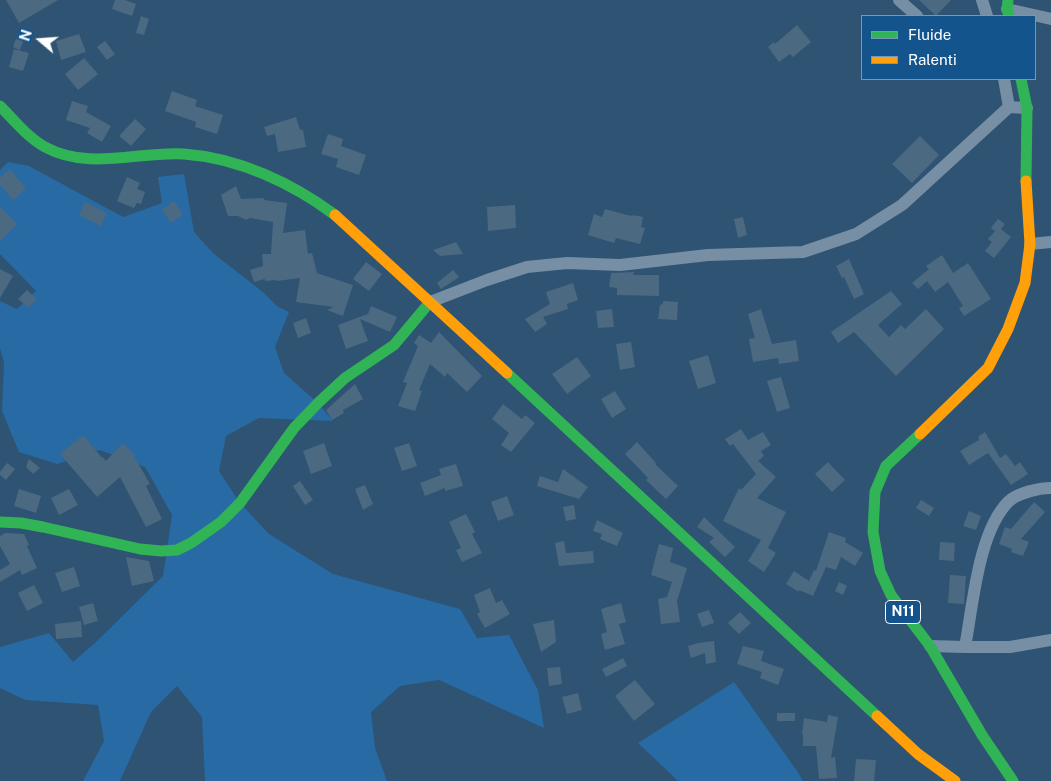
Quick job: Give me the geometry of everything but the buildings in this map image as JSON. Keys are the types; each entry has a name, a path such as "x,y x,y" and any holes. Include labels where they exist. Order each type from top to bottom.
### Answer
{"main road":[{"name":"N11","path":"1013,781 982,735 930,646 891,595 880,571 873,532 874,492 886,466 988,368 1008,329 1025,283 1030,244 1026,185 1027,108 1021,80"},
{"path":"0,106 28,135 46,148 60,154 97,159 183,154 213,158 275,179 306,194 339,218 918,754 944,777 955,781"},
{"path":"0,522 43,527 140,549 177,550 221,522 240,502 294,428 345,378 394,345 430,302"}],"street":[{"path":"899,0 916,15"},
{"path":"982,0 986,15"},
{"path":"1008,8 1035,15"},
{"path":"1036,15 1051,19"},
{"path":"1004,80 1009,107"},
{"path":"430,302 527,267 567,263 620,265 708,255 803,252 856,234 902,205 1009,107 1027,108"},
{"path":"1030,244 1051,242"},
{"path":"965,648 980,562 995,518 1010,500 1038,488 1051,488"},
{"path":"930,646 965,648 1010,647 1051,640"}],"shaded area":[{"path":"8,162 29,166 123,217 162,203 158,177 184,174 194,232 213,253 264,293 277,306 289,312 275,347 284,373 318,403 333,421 259,418 226,436 219,471 240,503 269,534 333,574 460,609 477,638 509,635 538,690 544,728 439,680 400,686 371,712 375,748 387,781 205,781 202,717 177,686 151,712 120,781 83,781 104,741 98,705 25,700 0,688 0,647 49,633 73,662 163,576 172,515 145,467 100,450 57,464 19,452 2,411 4,363 0,348 0,301 17,309 36,291 0,254 0,170"},
{"path":"734,682 803,781 678,781 638,743"}],"traffic: fast":[{"path":"1008,0 1009,15"},
{"path":"1021,80 1027,108 1026,181"},
{"path":"0,106 32,138 45,147 62,154 96,159 167,154 205,156 264,174 301,193 335,215"},
{"path":"0,522 43,527 140,549 177,550 191,543 221,522 240,503 294,428 318,403 345,378 394,345 430,302"},
{"path":"507,373 877,716"},
{"path":"920,434 886,466 875,492 873,532 880,571 891,595 930,646 982,735 1013,781"}],"traffic: slow":[{"path":"920,434 988,368 1008,329 1025,283 1030,244 1026,181"},
{"path":"335,215 507,373"},
{"path":"877,716 918,754 955,781"}]}
